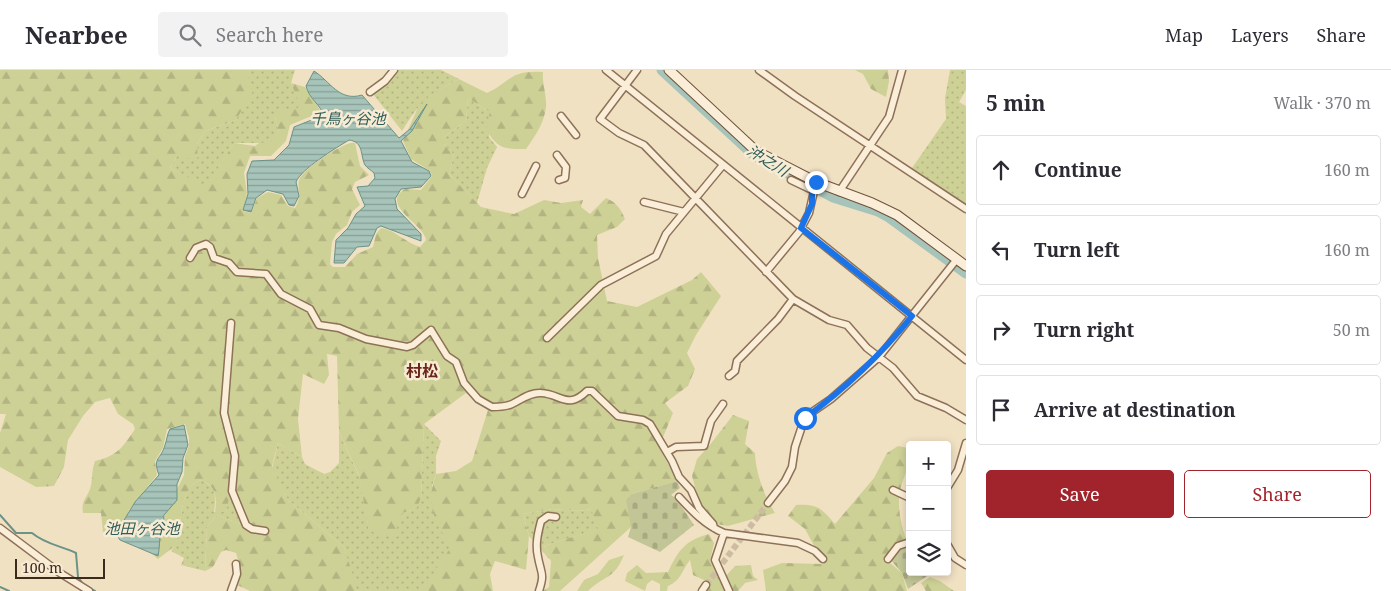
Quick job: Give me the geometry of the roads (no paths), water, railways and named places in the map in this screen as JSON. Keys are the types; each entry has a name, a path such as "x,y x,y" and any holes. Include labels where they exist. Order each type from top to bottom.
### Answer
{"street":[{"path":"370,92 386,81 394,70"},
{"path":"606,70 966,360"},
{"path":"637,70 600,119 619,133 644,145 793,299 829,320 847,324 867,348 894,368 922,400 946,408 966,420"},
{"path":"668,70 756,151 814,186"},
{"path":"760,70 966,209"},
{"path":"839,192 892,110 902,70"},
{"path":"561,116 576,135"},
{"path":"557,155 566,167 565,178 559,180"},
{"path":"547,338 601,285 653,258 666,234 723,165"},
{"path":"522,194 536,166"},
{"path":"791,180 839,192 872,203 897,215 966,266"},
{"path":"766,272 801,228 812,204 814,186"},
{"path":"644,202 684,212"},
{"path":"190,258 196,248 206,244 210,247 214,258 226,262 237,272 266,274 281,294 310,310 315,321 325,327 339,328 366,339 407,346 413,345 432,330 447,356 456,362 464,383 478,399 492,407 513,404 534,393 544,393 570,401 580,398 587,391 592,391 618,416 643,420 650,424 679,476 690,490 699,508 714,524 714,528"},
{"path":"768,504 785,481 792,467 795,447 805,418 831,399 879,357 958,259"},
{"path":"729,376 735,370 737,361 778,319 793,299"},
{"path":"231,323 224,413 235,456 232,491 246,525 252,529 265,531"},
{"path":"667,452 676,447 704,446 711,421 722,404"},
{"path":"948,486 958,470 966,443"},
{"path":"893,490 906,496"},
{"path":"679,497 694,513 724,533 798,543 815,551 823,559"},
{"path":"539,591 544,574 538,558 537,537 541,520 548,516 556,517"},
{"path":"0,528 60,573 89,591"},
{"path":"724,533 715,560 729,591"},
{"path":"888,560 898,546 906,543"},
{"path":"951,551 955,558 966,565"},
{"path":"232,591 238,569 236,564"}],"water":[{"name":"千鳥ヶ谷池","path":"314,71 335,89 347,96 362,95 399,138 410,129 427,104 412,131 401,141 412,162 429,171 431,176 421,187 401,189 395,199 397,209 421,234 421,241 381,226 377,228 369,246 357,247 344,263 334,263 336,240 348,228 356,214 365,206 357,187 368,186 375,178 374,173 365,165 357,143 349,140 320,159 299,177 296,182 299,196 294,206 289,205 283,194 267,190 256,198 251,212 243,210 248,194 247,174 252,161 274,160 289,145 294,127 314,119 323,119 324,116 320,108 306,86"},
{"name":"池田ヶ谷池","path":"184,425 188,445 183,458 182,472 177,484 177,500 164,515 158,556 120,540 118,537 123,522 135,502 159,475 156,465 170,429"}],"waterway":[{"name":"沖之川","path":"662,70 754,155 833,197 878,211 889,217 966,273"},
{"path":"0,515 16,533 32,533 37,537 76,553 78,577 83,584"},
{"path":"0,587 9,591"},
{"path":"89,588 95,591"}],"tunnel":[{"path":"706,585 768,503"}],"district":[{"name":"村松","path":"422,371"}]}
